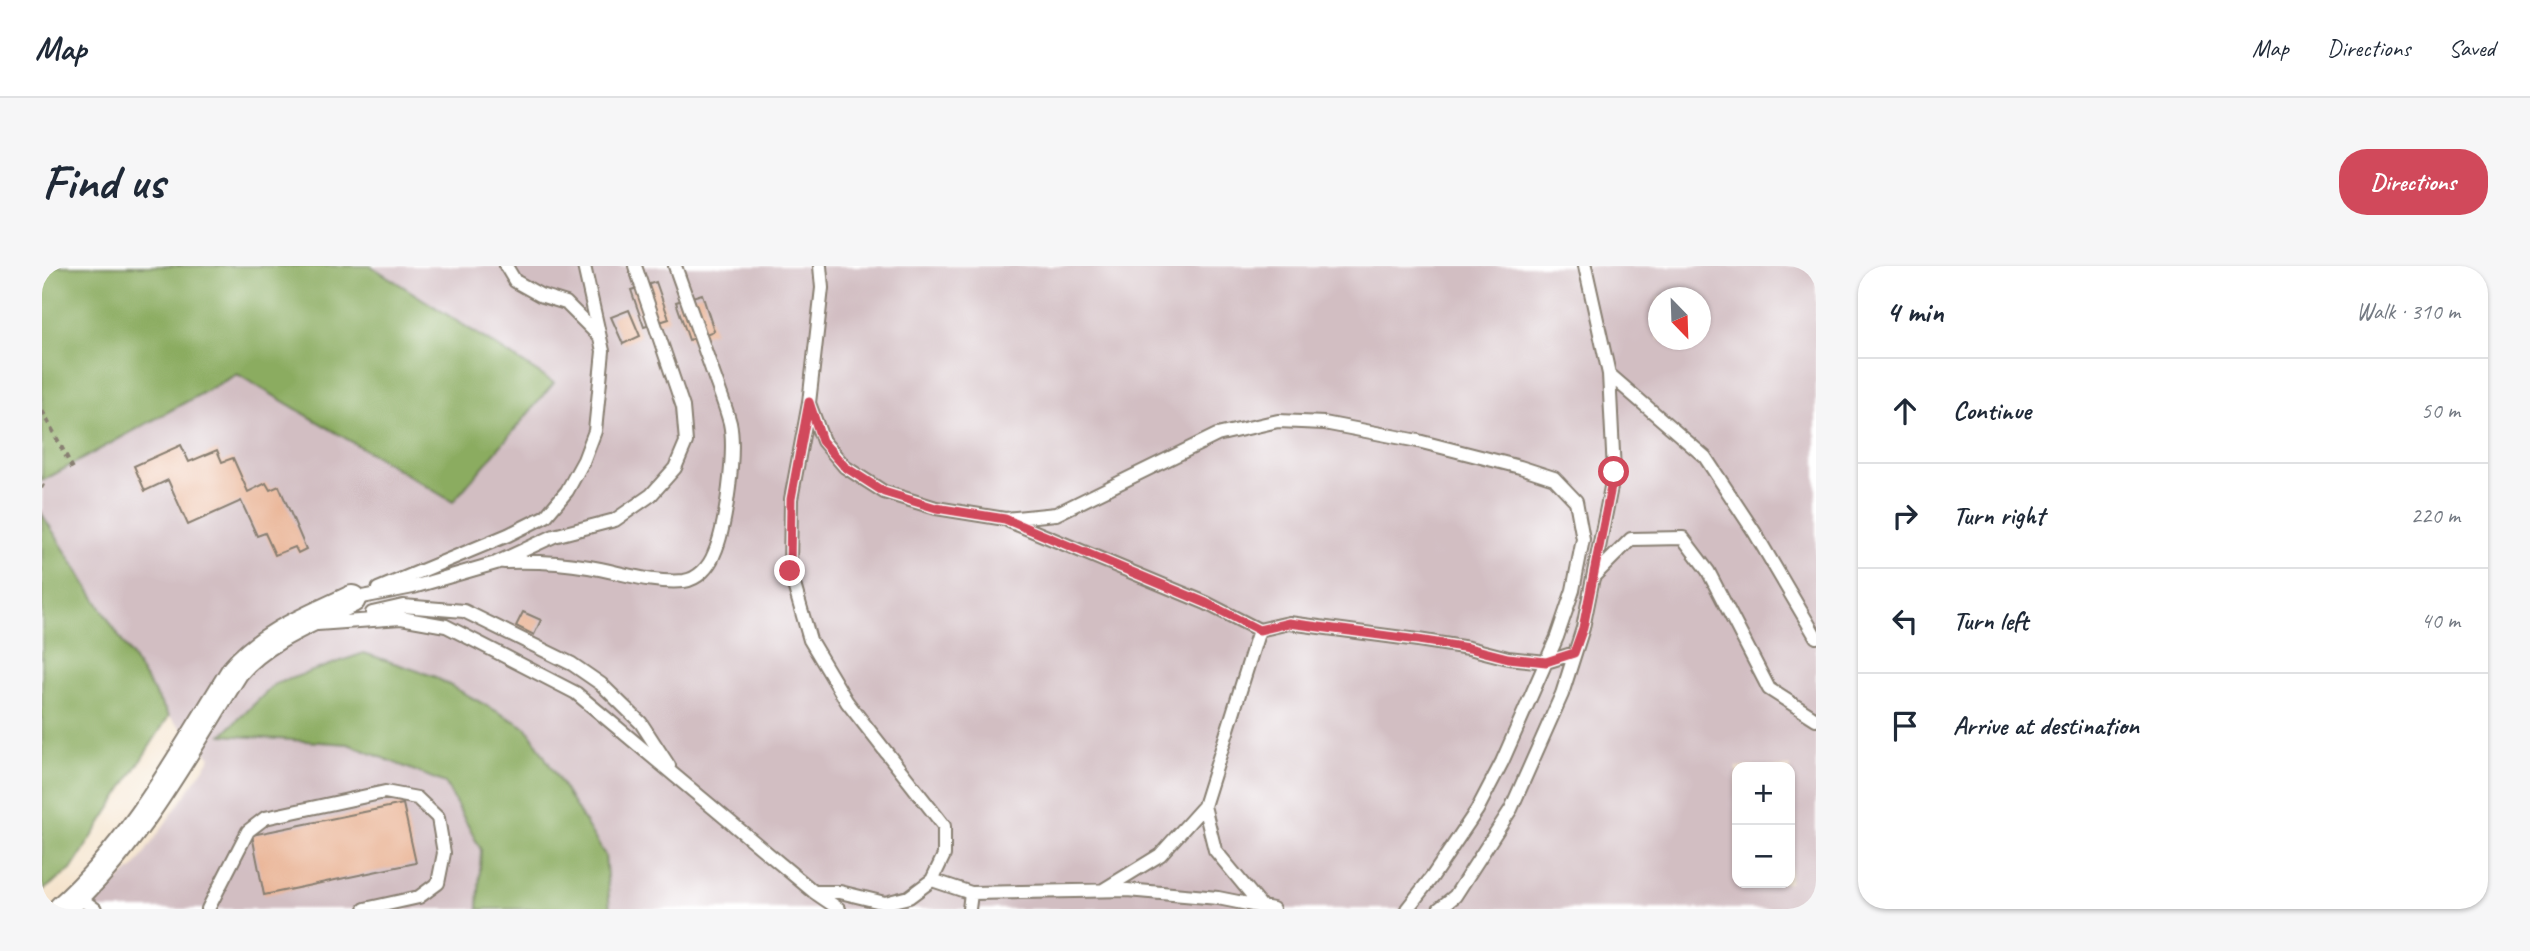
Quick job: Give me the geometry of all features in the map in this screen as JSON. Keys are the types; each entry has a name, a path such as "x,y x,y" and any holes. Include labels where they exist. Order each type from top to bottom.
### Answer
{"street":[{"path":"78,905 91,883 127,840 241,664 255,650 352,599"}],"lane":[{"path":"506,266 515,281 540,295 566,303 600,336"},
{"path":"352,599 508,535 546,516 567,491 584,460 595,431 603,366 600,336 584,266"},
{"path":"352,599 412,587 496,563 554,536 615,520 651,495 676,468 686,442 683,407 635,266"},
{"path":"496,563 534,561 588,567 662,581 694,578 708,565 721,535 733,450 730,423 723,400 676,266"},
{"path":"814,892 840,892 885,903 909,897 932,880 944,855 944,826 847,702 810,639 790,571 791,499 809,402 822,288 820,266"},
{"path":"1439,909 1455,896 1511,808 1562,694 1583,628 1614,472 1609,374 1584,266"},
{"path":"1609,374 1705,457 1755,533 1816,638"},
{"path":"809,402 822,441 845,467 884,492 936,508 1005,519 1206,603 1259,630 1289,623 1418,640 1469,648 1508,658 1546,662 1574,653"},
{"path":"1005,519 1056,514 1217,435 1278,421 1324,423 1418,441 1554,478 1576,501 1583,539 1573,590 1546,662 1502,762 1476,810 1432,877 1406,909"},
{"path":"1594,576 1631,539 1683,538 1708,571 1769,689 1816,719"},
{"path":"337,622 403,606 464,611 572,664 601,684 641,723 677,778"},
{"path":"293,628 401,618 446,626 576,693 814,892 839,909"},
{"path":"1100,891 1160,855 1203,806 1259,630"},
{"path":"208,909 248,831 265,818 385,792 417,798 438,818 444,853 438,883 419,897 365,909"},
{"path":"1203,806 1215,850 1268,908"},
{"path":"932,880 971,893 1127,890 1218,898 1268,908"},
{"path":"969,909 971,893"}],"path":[{"path":"42,411 74,471"}],"shaded area":[{"path":"371,266 1816,266 1816,909 610,909 605,855 527,728 223,735 348,744 445,783 481,850 478,909 85,909 135,867 211,757 169,716 42,514 42,481 237,374 454,502"}],"green space":[{"path":"42,266 371,266 554,383 453,502 237,374 42,481"},
{"path":"42,514 169,716 71,870 42,891"},
{"path":"364,653 433,676 527,728 605,855 610,909 478,909 481,850 445,783 348,744 222,735 275,684"}],"building":[{"path":"656,282 669,319 644,327 631,290"},
{"path":"702,294 714,331 689,340 676,302"},
{"path":"629,310 640,336 623,344 611,317"},
{"path":"181,445 189,462 217,450 222,462 233,458 248,492 266,483 270,490 279,486 306,549 298,553 295,547 275,555 265,533 257,536 241,501 188,525 168,480 145,491 134,466"},
{"path":"523,612 541,620 534,635 516,626"},
{"path":"403,804 416,863 264,895 252,835"}],"route":[{"path":"790,571 791,499 809,402 822,441 845,467 884,492 936,508 1005,519 1206,603 1259,630 1289,623 1418,640 1469,648 1508,658 1546,662 1574,653 1583,628 1614,472"}]}
